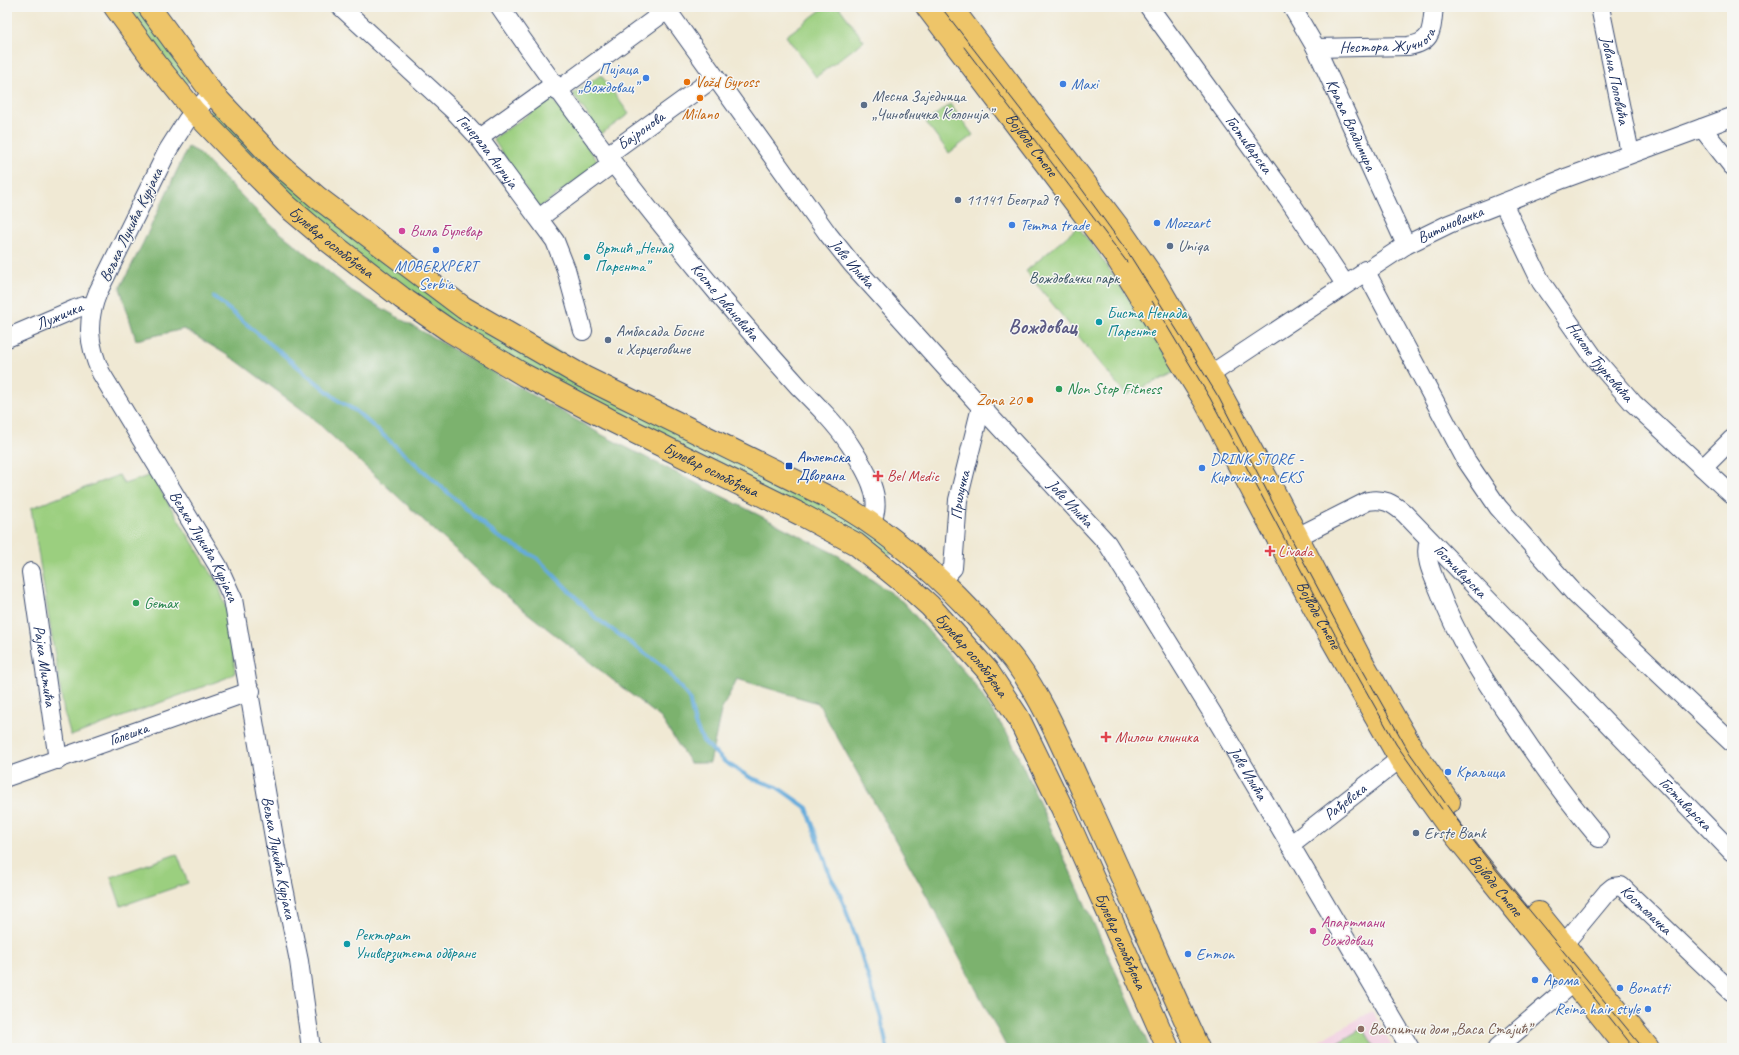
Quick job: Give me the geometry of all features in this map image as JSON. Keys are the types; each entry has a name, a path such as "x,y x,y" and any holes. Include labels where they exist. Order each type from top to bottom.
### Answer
{"main road":[{"name":"Булевар ослобођења","path":"115,7 148,53 194,112 288,207 355,262 450,331 524,375 608,419 814,521 856,544 930,606 973,653 1001,690 1018,717 1036,752 1168,1048"},
{"name":"Булевар ослобођења","path":"149,7 212,93 279,164 317,197 464,308 584,377 828,497 871,523 909,552 941,581 1005,649 1024,675 1042,706 1097,822 1198,1048"},
{"name":"Војводе Степе","path":"927,7 1115,255 1203,380 1297,537 1360,658 1406,754 1564,944 1580,977 1627,1048"},
{"name":"Војводе Степе","path":"951,7 1119,228 1153,277 1317,613 1406,754 1451,830 1580,977 1648,1048"},
{"path":"892,573 909,552"},
{"path":"1073,835 1097,822"}],"street":[{"name":"Генерала Анрија","path":"341,7 454,111 479,138 539,218 555,241 561,254 583,331"},
{"name":"Косте Јовановића","path":"500,7 555,88 609,160 721,297 850,444 875,493 876,512 871,523"},
{"name":"Гостиварска","path":"1149,7 1288,197 1345,284"},
{"name":"Краља Владимира","path":"1292,7 1316,48 1406,245"},
{"name":"Нестора Жучнога","path":"1316,48 1418,44 1425,42 1430,35 1434,7"},
{"name":"Јована Поповића","path":"1600,7 1630,153"},
{"path":"479,138 555,88 666,8"},
{"name":"Јове Илића","path":"666,8 828,234 852,264 981,407 1107,543 1219,724 1410,1048"},
{"name":"Бајронова","path":"539,218 609,160 715,77"},
{"name":"Вељка Лукића Курјака","path":"212,93 181,128 168,150 91,307 89,327 92,348 101,373 228,585 235,605 251,691 276,849 298,961 311,1048"},
{"name":"Витановачка","path":"1203,380 1365,270 1406,245 1449,224 1630,153 1732,117"},
{"path":"1702,128 1732,166"},
{"name":"Николе Ђурковића","path":"1503,203 1541,282 1595,359 1633,403 1732,494"},
{"path":"1365,270 1466,460 1498,507 1576,595 1732,742"},
{"name":"Лужичка","path":"7,338 83,306 91,307"},
{"name":"Прилучка","path":"941,581 953,568 958,500 981,407"},
{"path":"1703,468 1732,439"},
{"path":"1297,537 1368,501 1380,499 1388,501 1398,508 1429,541"},
{"name":"Гостиварска","path":"1599,838 1532,750 1470,656 1454,628 1428,560 1427,548 1429,541 1732,852"},
{"name":"Рајка Митића","path":"31,572 58,760"},
{"name":"Голешка","path":"7,778 251,691"},
{"name":"Рађевска","path":"1290,845 1406,754"},
{"name":"Костолачка","path":"1564,944 1607,892 1612,887 1621,886 1732,992"},
{"path":"1497,1048 1580,977"}],"shaded area":[{"name":"Васпитни дом „Васа Стајић”","path":"1372,1011 1393,1048 1307,1048"}],"green space":[{"path":"122,7 141,7 190,80 185,85"},
{"path":"825,7 839,7 864,41 816,77 786,36"},
{"path":"601,75 629,114 601,134 573,94"},
{"path":"552,98 599,163 539,208 493,139"},
{"path":"950,104 973,135 949,153 926,122"},
{"path":"215,110 351,234 874,531 895,551 892,554 884,556 484,346 326,234 208,112"},
{"path":"188,147 198,152 272,226 352,291 604,436 839,556 903,602 973,682 1010,738 1150,1048 1007,1048 928,898 818,703 737,679 721,711 710,763 690,763 661,718 507,597 308,414 237,361 184,329 136,340 120,288"},
{"name":"Вождовачки парк","path":"1078,227 1096,250 1178,371 1126,395 1026,271"},
{"name":"Gemax","path":"119,475 124,484 151,475 218,584 231,622 235,673 226,678 71,736 64,712 31,508"},
{"path":"177,854 188,883 121,906 111,877"},
{"path":"1363,1028 1375,1048 1329,1048"}],"waterway":[{"path":"214,297 339,401 356,411 497,536 537,558 596,618 664,667 689,698 695,724 703,741 725,762 751,778 777,787 807,808 830,876 838,889 855,935 881,1018 887,1048"}],"tram line":[{"path":"941,7 1076,181 1129,254 1197,362 1219,398 1344,637 1409,752 1458,821 1493,866 1643,1048"},
{"path":"964,47 1127,262"},
{"path":"1152,301 1210,398 1348,659 1396,744 1442,809"},
{"path":"1564,960 1634,1048"}],"place":[{"name":"Пијаца „Вождовац”","path":"646,78"},
{"name":"Vožd Gyross","path":"687,82"},
{"name":"Maxi","path":"1063,84"},
{"name":"Milano","path":"700,98"},
{"name":"Месна Заједница „Чиновничка Колонија”","path":"864,105"},
{"name":"11141 Београд 9","path":"958,200"},
{"name":"Mozzart","path":"1157,223"},
{"name":"Temma trade","path":"1012,225"},
{"name":"Вила Булевар","path":"402,231"},
{"name":"Uniqa","path":"1170,246"},
{"name":"MOBERXPERT Serbia","path":"436,250"},
{"name":"Вртић „Ненад Парента”","path":"587,257"},
{"name":"Биста Ненада Паренте","path":"1099,322"},
{"name":"Амбасада Босне и Херцеговине","path":"608,340"},
{"name":"Non Stop Fitness","path":"1059,389"},
{"name":"Zona 20","path":"1030,400"},
{"name":"Атлетска Дворана","path":"789,466"},
{"name":"DRINK STORE - Kupovina na EKS","path":"1202,468"},
{"name":"Bel Medic","path":"878,476"},
{"name":"Livada","path":"1270,551"},
{"name":"Gemax","path":"136,603"},
{"name":"Милош клиника","path":"1106,737"},
{"name":"Краљица","path":"1448,772"},
{"name":"Erste Bank","path":"1416,833"},
{"name":"Апартмани Вождовац","path":"1313,931"},
{"name":"Ректорат Универзитета одбране","path":"347,944"},
{"name":"Enmon","path":"1188,954"},
{"name":"Арома","path":"1535,980"},
{"name":"Bonatti","path":"1620,988"},
{"name":"Reina hair style","path":"1648,1009"},
{"name":"Васпитни дом „Васа Стајић”","path":"1361,1029"}],"district":[{"name":"Вождовац","path":"1043,326"}]}
